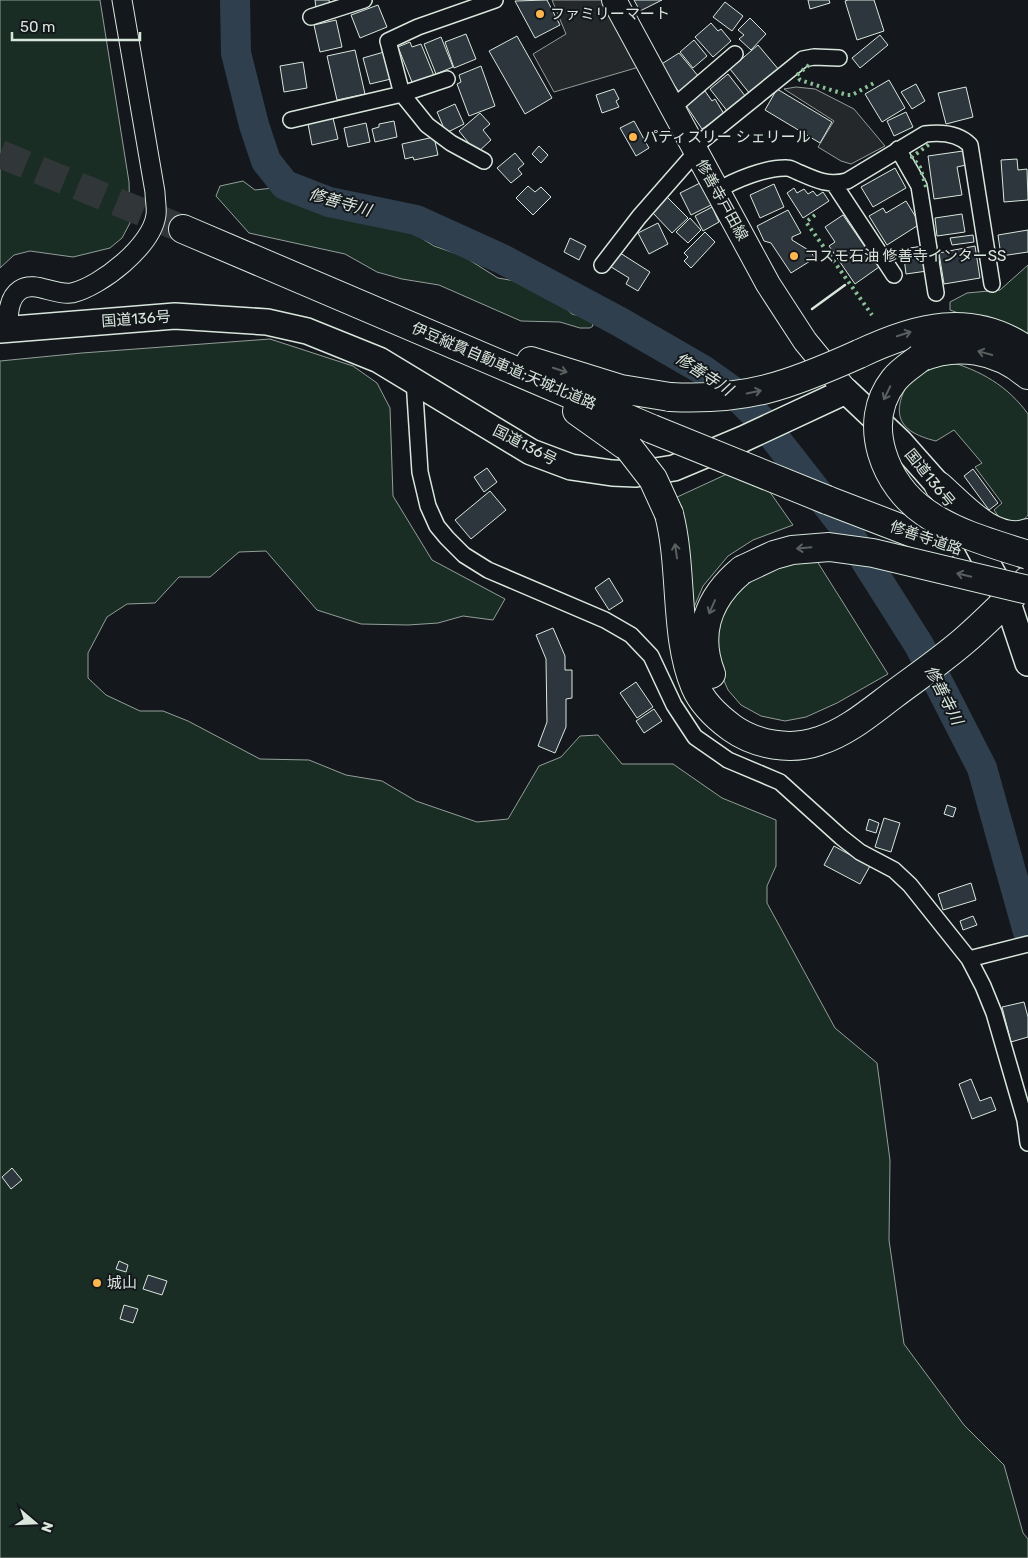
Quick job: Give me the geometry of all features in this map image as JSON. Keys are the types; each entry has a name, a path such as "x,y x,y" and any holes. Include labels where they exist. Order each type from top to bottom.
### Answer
{"highway":[{"name":"伊豆縦貫自動車道;天城北道路","path":"183,229 652,429 827,500"},
{"path":"364,306 612,386 670,397 723,398 795,382 916,330 952,326 987,331 1028,351"},
{"name":"国道136号","path":"4,329 175,316 267,322 306,330 379,360 532,452 551,461 590,471 636,474 665,470 743,439 846,390 900,442 939,486 973,537 1018,595 1028,663"},
{"path":"397,321 427,338 570,407 603,428 629,448 653,479 668,514 676,550 684,635 690,671 704,700 725,723 753,739 768,744 793,746 817,742 850,726 903,682 1018,595 1028,580"},
{"path":"1028,375 1005,360 989,353 971,349 952,348 934,352 920,358 893,381 880,410 879,443 890,473 912,502 925,513 964,533 1028,555"},
{"path":"939,486 991,528 1011,535 1028,533"},
{"name":"修善寺道路","path":"827,500 944,545 1028,570"},
{"path":"903,682 851,711 819,725 802,728 769,727 739,714 717,688 705,658 704,627 717,596 727,582 742,570 774,555 792,550 829,547 873,553 1018,595"},
{"path":"1018,595 1028,562"}],"main road":[{"name":"修善寺戸田線","path":"614,0 768,284 805,341 846,390"}],"street":[{"path":"4,329 13,298 20,290 30,286 53,292 71,293 96,283 139,248 149,232 156,215 155,192 122,0"},
{"path":"311,17 364,0"},
{"path":"484,161 451,143 427,125 402,94 388,41 455,7 495,0"},
{"path":"672,108 736,54"},
{"path":"602,265 695,150 802,60 814,57 839,58"},
{"path":"291,120 402,94 447,79"},
{"path":"717,191 728,184 761,172 788,168 820,182 834,184 846,181 925,134 937,132 963,138 970,145 992,284"},
{"path":"898,150 919,186 936,293"},
{"path":"834,184 894,276"},
{"path":"414,380 420,472 428,506 437,526 464,555 488,570 606,620 631,635 651,656 674,705 695,737 728,760 780,782 860,852 894,870 924,901 969,959 983,986 994,1013 1024,1120 1028,1143"},
{"path":"969,959 1028,944"}],"green space":[{"path":"0,0 100,0 129,182 130,223 122,238 110,248 73,257 30,251 14,255 0,268"},
{"path":"243,181 255,190 273,188 286,195 340,214 399,224 434,246 463,256 498,278 521,282 543,289 572,314 591,319 593,326 590,328 580,328 560,322 521,321 439,285 402,279 377,272 345,254 249,233 216,196 220,186"},
{"path":"1028,265 1028,338 950,310 950,302 967,293 1000,290"},
{"path":"270,339 353,366 377,383 390,408 393,496 432,560 505,599 493,620 463,616 438,623 408,625 361,624 317,610 266,551 239,552 210,577 179,577 155,603 127,604 107,617 88,653 88,678 106,695 140,711 163,711 188,721 260,759 309,760 346,775 382,781 416,801 477,822 508,819 539,766 561,757 580,736 598,735 622,764 673,764 722,798 776,820 776,866 767,886 767,903 835,1028 877,1063 890,1160 889,1240 904,1344 964,1425 1004,1465 1023,1533 1028,1539 1028,1558 0,1558 0,361"},
{"path":"947,361 971,369 992,380 1012,395 1028,414 1028,515 1019,522 1001,520 994,510 1002,503 975,467 982,463 954,430 936,441 912,432 905,426 901,418 899,410 901,400 911,377"},
{"path":"727,474 767,488 793,525 753,540 728,556 703,586 692,612 675,498"},
{"path":"815,558 888,674 837,703 806,717 785,721 761,716 741,705 728,690 718,667 717,626 739,590 756,573"}],"shaded area":[{"path":"552,0 602,0 639,67 554,92 533,54 566,34"},
{"path":"796,87 815,89 854,109 885,146 851,164 841,161 818,147 834,121 784,89"}],"building":[{"path":"315,0 329,0 330,5 316,8"},
{"path":"547,0 560,25 535,38 515,1"},
{"path":"634,0 662,0 640,11"},
{"path":"808,0 829,0 830,3 810,9"},
{"path":"874,0 884,31 857,40 845,1"},
{"path":"725,2 743,16 732,31 713,17"},
{"path":"378,5 387,27 360,38 351,15"},
{"path":"750,18 766,34 751,50 739,39 744,35 738,30"},
{"path":"336,20 342,47 320,52 314,25"},
{"path":"711,23 718,31 721,29 731,41 713,57 695,37"},
{"path":"466,34 476,59 454,68 445,42"},
{"path":"880,35 888,45 860,68 852,58"},
{"path":"517,36 552,98 525,114 489,51"},
{"path":"441,37 453,67 436,74 424,44"},
{"path":"694,40 707,56 693,68 680,52"},
{"path":"410,42 412,47 421,44 435,78 414,87 398,47"},
{"path":"758,45 779,70 750,94 730,69"},
{"path":"355,50 365,94 337,100 327,56"},
{"path":"384,52 391,79 370,84 363,58"},
{"path":"679,53 699,77 679,92 660,65"},
{"path":"303,62 307,88 284,92 280,66"},
{"path":"481,66 495,106 469,116 457,84 461,82 459,75"},
{"path":"728,74 746,97 728,112 710,89"},
{"path":"889,80 905,108 882,122 865,94"},
{"path":"916,84 925,101 912,109 901,92"},
{"path":"966,87 973,117 946,124 938,93"},
{"path":"614,89 619,99 616,101 619,107 602,113 596,95"},
{"path":"777,89 832,122 820,143 765,110"},
{"path":"705,91 712,101 715,99 724,114 702,129 685,104"},
{"path":"455,104 464,124 446,133 437,112"},
{"path":"906,112 913,127 894,136 887,121"},
{"path":"480,113 490,124 483,130 491,140 477,153 459,131"},
{"path":"333,118 338,139 312,145 308,124"},
{"path":"394,121 397,137 375,142 372,129 379,127 379,124"},
{"path":"634,121 649,148 636,156 620,128"},
{"path":"366,123 370,142 348,147 344,128"},
{"path":"434,137 438,155 414,160 413,157 405,159 402,144"},
{"path":"539,146 548,155 541,163 532,154"},
{"path":"963,151 966,165 957,167 962,195 934,199 928,156"},
{"path":"515,153 524,164 518,169 522,174 511,183 497,168"},
{"path":"1017,159 1018,170 1027,169 1028,200 1004,202 1001,160"},
{"path":"895,168 906,188 873,207 861,187"},
{"path":"702,182 713,204 691,215 680,193"},
{"path":"774,184 784,207 760,218 750,195"},
{"path":"528,186 535,192 541,187 551,197 533,215 516,198"},
{"path":"794,188 797,193 804,189 808,194 813,191 817,196 823,192 829,201 803,218 787,193"},
{"path":"667,197 688,218 672,233 652,212"},
{"path":"906,201 920,224 887,245 869,216 883,208 886,213"},
{"path":"712,207 719,222 703,231 695,216"},
{"path":"788,210 801,233 792,237 792,240 810,251 815,258 791,273 771,243 764,241 757,226"},
{"path":"962,214 965,232 937,236 935,218"},
{"path":"843,215 879,267 855,284 829,246 835,242 825,227"},
{"path":"690,218 701,230 688,243 676,232"},
{"path":"658,223 668,244 649,254 638,233"},
{"path":"1028,230 1028,252 1001,256 998,235"},
{"path":"705,232 715,242 691,268 684,261 688,257 684,253"},
{"path":"973,235 974,242 952,245 950,238"},
{"path":"570,238 586,246 579,260 564,252"},
{"path":"923,246 927,271 906,274 903,249"},
{"path":"975,246 980,278 944,284 939,253"},
{"path":"617,251 650,272 638,291 626,284 629,278 608,265"},
{"path":"487,468 497,482 484,492 474,477"},
{"path":"973,469 998,503 989,510 964,476"},
{"path":"490,491 506,510 471,539 455,520"},
{"path":"609,578 623,601 609,610 595,588"},
{"path":"553,628 565,656 565,670 572,670 572,698 566,699 566,727 555,753 538,746 547,722 546,659 536,635"},
{"path":"636,682 653,707 637,718 620,693"},
{"path":"654,709 662,721 644,733 636,721"},
{"path":"947,805 956,808 953,817 944,814"},
{"path":"884,818 900,823 891,852 875,847"},
{"path":"869,819 879,823 876,833 866,830"},
{"path":"834,846 870,866 860,884 824,865"},
{"path":"971,883 976,900 943,910 938,894"},
{"path":"973,916 977,925 963,930 960,921"},
{"path":"1024,1002 1028,1017 1028,1037 1011,1042 1002,1007"},
{"path":"971,1079 980,1101 991,1097 996,1110 972,1119 959,1084"},
{"path":"12,1168 22,1180 11,1189 2,1177"},
{"path":"119,1261 128,1265 126,1272 116,1269"},
{"path":"148,1275 167,1281 162,1295 143,1289"},
{"path":"124,1305 138,1309 133,1323 120,1319"}],"waterway":[{"name":"修善寺川","path":"235,0 236,53 254,125 266,161 285,185 329,202 416,220 502,259 620,322 703,370 731,390 760,419 843,525 919,645 982,768 1028,932"}],"tunnel":[{"path":"0,154 183,229"}],"hedge":[{"path":"809,65 797,75 800,80 847,95 852,95 874,83"},
{"path":"926,187 920,167 912,157 931,143"},
{"path":"815,215 806,222 872,315"}],"wall":[{"path":"812,309 845,285"}],"place":[{"name":"ファミリーマート","path":"540,14"},
{"name":"パティスリー シェリール","path":"633,137"},
{"name":"コスモ石油 修善寺インターSS","path":"794,256"},
{"name":"城山","path":"97,1283"}]}
